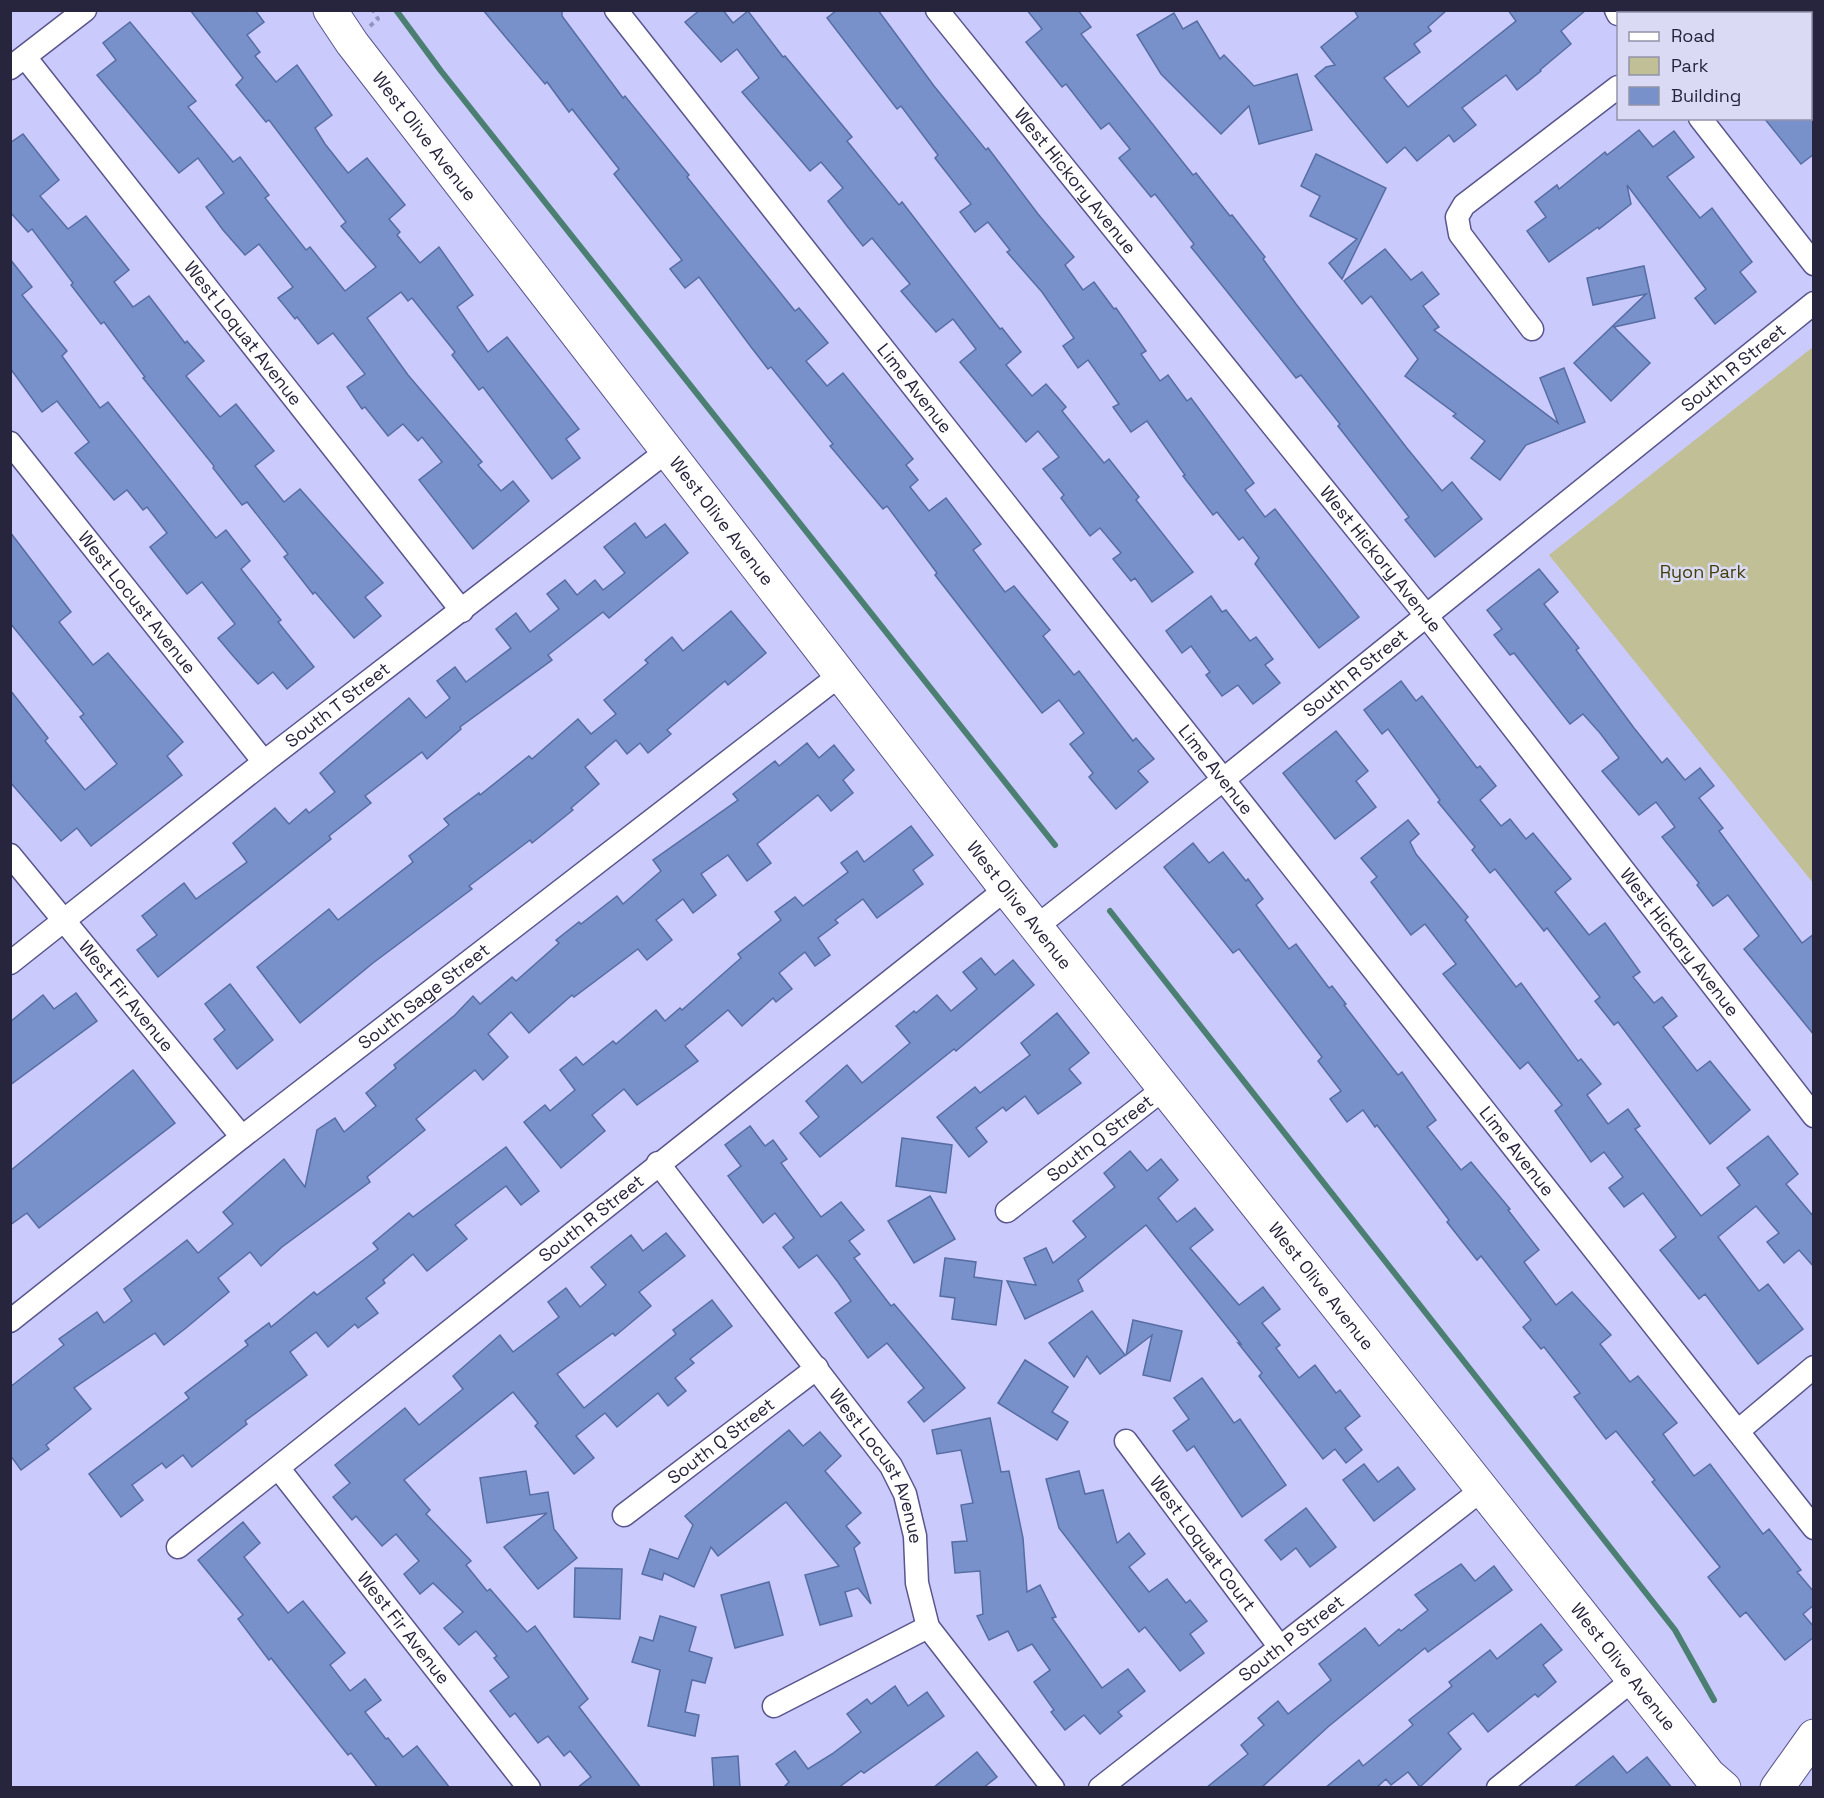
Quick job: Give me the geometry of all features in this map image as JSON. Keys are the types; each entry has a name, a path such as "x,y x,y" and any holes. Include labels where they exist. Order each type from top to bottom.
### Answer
{"street":[{"path":"18,62 85,10"},
{"name":"West Olive Avenue","path":"330,10 366,62 1006,889 1635,1678 1709,1775 1724,1788"},
{"name":"Lime Avenue","path":"616,10 1814,1528"},
{"name":"West Hickory Avenue","path":"937,10 1425,614 1814,1116"},
{"name":"West Loquat Avenue","path":"18,62 462,611"},
{"path":"1532,329 1460,234 1457,217 1464,206 1617,88"},
{"path":"1702,120 1814,264"},
{"name":"South R Street","path":"1036,927 1224,779 1425,614 1814,303"},
{"name":"West Locust Avenue","path":"10,443 264,762"},
{"name":"South T Street","path":"10,963 264,762 667,451"},
{"name":"South Sage Street","path":"10,1321 242,1137 840,675"},
{"name":"West Fir Avenue","path":"10,855 242,1137"},
{"name":"South R Street","path":"178,1547 279,1469 658,1163 1006,889"},
{"name":"South Q Street","path":"1007,1211 1166,1088"},
{"name":"West Locust Avenue","path":"658,1163 891,1466 905,1494 915,1536 917,1583 928,1626 1053,1788"},
{"path":"1738,1431 1814,1367"},
{"name":"South Q Street","path":"624,1515 816,1368"},
{"name":"West Loquat Court","path":"1126,1441 1279,1646"},
{"name":"West Fir Avenue","path":"279,1469 529,1788"},
{"name":"South P Street","path":"1100,1788 1484,1488"},
{"path":"774,1706 928,1626"},
{"path":"1498,1788 1635,1678"},
{"path":"1777,1788 1814,1736"}],"path":[{"path":"373,10 378,19"}],"green space":[{"name":"Ryon Park","path":"1813,347 1813,883 1549,555"}],"building":[{"path":"190,10 255,10 264,22 247,35 260,52 255,56 276,82 297,65 332,115 315,128 325,144 348,173 367,158 405,205 389,219 400,232 397,235 420,263 439,247 473,295 457,307 488,352 507,337 579,429 566,439 580,458 552,479 483,387 479,390 452,355 455,352 412,298 408,301 401,292 367,318 408,375 482,462 478,465 501,491 513,481 529,501 473,549 419,480 442,462 422,437 418,441 403,424 388,436 365,407 362,409 347,387 365,374 333,333 318,344 297,317 295,319 278,298 293,287 259,244 245,255 223,230 206,207 224,193 198,158 179,173 97,75 116,60 103,43 130,22 196,101 188,107 233,162 240,157 269,195 265,198 306,250 310,247 345,291 376,267 341,226 346,222 269,120 266,122 236,85 243,78"},
{"path":"483,10 562,10 562,16 623,98 625,96 689,175 687,177 795,311 799,308 828,343 806,361 827,386 843,373 913,459 906,465 918,480 910,487 929,511 946,498 981,544 973,550 1005,592 1014,586 1050,630 1043,636 1074,675 1079,671 1133,741 1136,738 1154,759 1138,771 1148,782 1116,809 1089,777 1093,773 1070,744 1084,733 1059,700 1042,713 935,575 937,573 887,506 883,509 830,446 833,444 771,367 768,369 699,277 685,288 670,269 682,260 614,174 619,169 572,109 569,112 547,82 545,84"},
{"path":"700,10 723,10 733,23 748,11 783,57 785,56 852,137 847,141 899,205 902,202 1000,329 1002,328 1021,352 1006,365 1032,396 1046,384 1066,407 1062,411 1104,463 1109,459 1139,497 1136,500 1193,572 1152,602 1135,578 1131,581 1113,559 1121,553 1100,528 1090,536 1061,498 1064,495 1043,469 1059,457 1038,431 1026,442 960,362 976,349 953,319 936,332 901,291 910,284 872,238 863,246 828,201 843,188 821,162 810,171 742,92 759,78 737,49 721,62 685,22"},
{"path":"837,10 878,10 934,86 986,150 988,148 1074,257 1065,265 1083,290 1094,282 1114,309 1116,308 1146,351 1141,354 1160,381 1168,375 1187,401 1191,398 1254,483 1245,490 1265,517 1275,509 1359,617 1319,648 1255,564 1259,558 1243,537 1239,540 1217,512 1213,515 1183,476 1185,475 1147,421 1131,432 1113,407 1119,404 1088,360 1078,368 1063,346 1074,338 1042,292 1007,252 1010,250 988,222 975,232 960,212 971,204 935,158 938,155 901,106 897,109 827,18"},
{"path":"1027,10 1078,10 1091,27 1081,34 1193,175 1196,173 1230,216 1232,215 1265,257 1263,259 1296,304 1406,447 1442,491 1452,482 1482,519 1435,557 1405,520 1409,517 1338,426 1340,424 1301,375 1296,378 1191,247 1194,244 1155,194 1151,197 1119,158 1130,149 1109,123 1101,129 1066,84 1062,87 1026,42 1042,29"},
{"path":"1354,10 1447,10 1428,27 1431,31 1414,44 1420,52 1384,78 1408,107 1516,21 1508,10 1586,10 1561,31 1571,44 1517,90 1506,75 1462,108 1476,125 1454,142 1449,135 1417,161 1405,147 1387,163 1315,76 1326,67 1335,65 1321,47 1358,17"},
{"path":"1174,13 1183,29 1197,21 1220,59 1224,55 1254,86 1297,74 1312,130 1259,144 1249,106 1221,134 1161,74 1137,35"},
{"path":"1814,118 1814,154 1801,164 1766,120 1812,120"},
{"path":"1639,130 1653,147 1674,131 1694,157 1667,177 1700,218 1712,208 1752,262 1740,272 1756,292 1715,324 1695,298 1706,289 1627,185 1631,204 1599,229 1598,227 1549,262 1527,231 1546,217 1535,202 1557,185 1559,189 1605,152 1607,155"},
{"path":"23,134 59,180 40,196 68,229 86,216 129,270 114,282 133,307 149,296 185,343 187,341 204,361 186,376 220,417 236,404 274,451 255,466 284,502 300,489 383,583 365,597 381,616 354,638 315,592 313,594 284,557 288,554 247,502 242,505 213,468 214,466 143,378 145,377 104,322 101,324 71,285 73,283 32,229 28,232 10,212 10,143"},
{"path":"1316,154 1386,188 1342,279 1329,263 1357,239 1310,216 1320,196 1301,186"},
{"path":"1385,249 1411,280 1422,272 1439,294 1423,306 1439,327 1434,330 1558,423 1540,378 1564,368 1585,422 1526,445 1500,480 1471,458 1485,441 1453,416 1456,414 1405,376 1418,359 1371,296 1362,304 1344,281"},
{"path":"10,259 32,287 22,295 67,351 62,356 100,408 108,402 216,538 226,530 250,561 241,569 281,620 278,622 314,667 287,689 273,672 258,684 234,657 218,638 235,624 202,582 187,594 150,547 167,533 147,507 143,510 127,490 114,500 75,453 89,442 57,401 42,412 10,368"},
{"path":"1644,266 1655,318 1614,327 1650,363 1611,401 1574,363 1646,294 1593,305 1587,278"},
{"path":"635,523 646,538 665,524 688,553 609,618 603,612 548,655 552,660 460,727 461,729 427,759 422,752 365,796 371,803 329,836 331,839 158,977 137,950 157,935 142,916 184,883 196,899 247,862 233,843 275,808 289,824 306,809 309,813 335,792 320,773 409,698 426,718 450,698 437,681 455,667 466,682 511,648 496,629 516,613 530,632 559,609 547,594 565,580 577,595 595,580 603,590 625,573 604,547"},
{"path":"10,532 71,612 59,622 93,665 108,653 183,742 167,756 182,775 91,846 77,828 61,841 10,782 10,690 48,738 45,741 85,790 117,764 80,717 84,714 10,623"},
{"path":"1539,569 1558,592 1544,604 1579,648 1576,650 1634,728 1662,763 1667,758 1685,780 1700,768 1714,786 1699,798 1723,828 1719,831 1802,943 1814,934 1814,1035 1744,949 1759,936 1728,895 1713,906 1697,885 1699,883 1662,837 1675,827 1656,802 1639,815 1602,771 1619,758 1600,733 1583,714 1570,724 1514,653 1510,655 1494,635 1502,629 1487,610"},
{"path":"1211,596 1222,612 1226,610 1250,641 1256,637 1273,659 1265,665 1280,683 1253,704 1238,685 1222,696 1206,675 1210,672 1191,646 1182,653 1166,631"},
{"path":"731,611 766,653 728,685 725,681 667,730 671,734 648,753 640,743 627,754 616,740 585,767 599,784 571,808 573,810 532,843 530,840 469,886 472,889 373,963 300,1023 257,967 329,909 338,920 413,862 409,856 449,825 444,819 479,793 480,795 529,756 532,759 578,719 591,734 616,714 604,700 648,663 645,660 672,637 683,651"},
{"path":"1401,681 1416,701 1422,696 1477,768 1480,766 1496,786 1480,800 1501,826 1510,819 1526,839 1533,833 1571,879 1555,892 1589,935 1605,923 1640,972 1633,977 1654,1003 1662,997 1677,1016 1663,1027 1697,1071 1710,1061 1750,1110 1710,1144 1618,1022 1614,1025 1595,1001 1600,997 1547,928 1544,931 1495,869 1490,873 1472,850 1475,847 1438,802 1440,800 1388,729 1382,734 1364,710"},
{"path":"1336,731 1368,771 1356,781 1376,807 1335,839 1283,773"},
{"path":"807,743 819,758 834,745 854,770 843,780 853,793 831,811 818,795 757,844 771,863 747,881 728,855 701,874 716,895 693,913 683,899 656,920 672,940 647,960 638,949 574,997 572,995 529,1033 511,1012 488,1034 508,1057 483,1080 475,1070 416,1119 425,1130 367,1177 370,1182 282,1247 261,1266 250,1252 218,1278 229,1292 164,1345 155,1333 74,1388 91,1409 46,1445 49,1449 21,1470 10,1455 10,1387 64,1345 59,1339 97,1312 104,1323 132,1301 124,1289 187,1240 198,1253 233,1224 223,1212 284,1159 305,1187 317,1130 335,1118 344,1132 376,1106 366,1093 396,1068 394,1065 455,1015 473,996 480,1004 512,977 516,981 559,943 556,940 579,922 581,924 617,896 623,904 661,871 653,860 738,800 733,794 775,761 779,766"},
{"path":"1408,820 1419,834 1410,842 1416,854 1468,917 1465,920 1516,987 1521,983 1578,1061 1581,1059 1601,1084 1587,1095 1608,1124 1628,1109 1640,1126 1635,1129 1701,1216 1740,1185 1727,1168 1768,1136 1798,1174 1786,1184 1814,1217 1814,1267 1799,1250 1784,1263 1767,1242 1779,1233 1756,1206 1718,1237 1759,1291 1768,1284 1803,1329 1758,1364 1705,1294 1699,1299 1660,1250 1676,1237 1643,1193 1624,1207 1609,1188 1623,1177 1604,1152 1591,1162 1555,1111 1562,1105 1528,1062 1520,1069 1443,974 1456,964 1425,924 1411,935 1371,882 1377,877 1361,858"},
{"path":"911,826 933,855 913,870 923,884 877,918 863,899 835,920 838,923 818,938 830,955 815,966 805,952 779,973 792,989 776,1002 773,998 742,1026 728,1010 685,1046 698,1061 637,1105 624,1089 592,1115 605,1131 561,1168 524,1122 545,1105 550,1111 575,1090 560,1070 576,1057 583,1065 613,1041 616,1044 656,1010 665,1021 680,1008 682,1010 741,958 738,954 781,920 775,912 795,897 803,906 848,872 841,863 857,851 864,862"},
{"path":"1193,843 1209,863 1223,852 1246,881 1248,879 1263,899 1256,905 1289,949 1296,944 1329,988 1332,986 1398,1075 1402,1072 1436,1120 1427,1127 1461,1170 1471,1162 1510,1209 1508,1210 1539,1250 1524,1262 1556,1305 1572,1292 1611,1335 1600,1344 1630,1382 1638,1376 1677,1423 1663,1434 1694,1476 1710,1464 1763,1534 1769,1529 1801,1570 1797,1572 1814,1592 1814,1605 1803,1614 1814,1627 1814,1637 1785,1660 1746,1612 1740,1617 1708,1577 1720,1567 1652,1482 1655,1480 1616,1431 1606,1439 1574,1397 1580,1393 1544,1347 1541,1349 1523,1327 1531,1320 1481,1256 1477,1260 1377,1125 1375,1127 1363,1110 1347,1122 1330,1099 1341,1091 1318,1061 1322,1057 1239,949 1233,953 1164,867"},
{"path":"981,958 995,975 1013,960 1034,985 956,1051 954,1049 820,1157 800,1133 819,1117 806,1101 847,1065 862,1083 910,1043 896,1026 937,995 951,1011 977,989 963,972"},
{"path":"230,984 273,1040 237,1069 214,1039 225,1030 205,1004"},
{"path":"76,993 97,1021 10,1085 10,1022 43,995 54,1009"},
{"path":"1057,1013 1089,1053 1069,1069 1081,1083 1038,1114 1025,1096 1006,1111 1003,1107 976,1128 987,1142 969,1157 937,1117 975,1087 980,1093 1030,1055 1021,1043"},
{"path":"133,1070 175,1123 39,1228 27,1213 10,1225 10,1171"},
{"path":"750,1126 765,1146 773,1140 787,1159 781,1163 821,1217 841,1202 864,1230 849,1241 860,1254 854,1258 891,1306 894,1304 965,1388 924,1422 908,1402 924,1388 887,1343 868,1358 835,1313 851,1301 838,1282 817,1255 799,1268 783,1247 794,1238 775,1213 763,1223 728,1176 741,1166 725,1145"},
{"path":"902,1138 952,1145 946,1193 896,1186"},
{"path":"506,1147 539,1191 521,1205 506,1186 455,1225 467,1239 427,1271 413,1254 383,1280 385,1283 366,1298 378,1313 358,1328 355,1324 328,1347 316,1332 290,1352 307,1375 245,1421 247,1424 192,1467 183,1455 166,1468 162,1463 132,1485 143,1500 121,1517 89,1474 189,1398 185,1393 248,1345 245,1341 269,1323 271,1327 314,1292 317,1295 378,1249 373,1243 409,1213 413,1217"},
{"path":"1130,1151 1147,1171 1161,1159 1178,1180 1158,1198 1177,1222 1195,1208 1213,1230 1190,1248 1239,1305 1263,1287 1280,1309 1262,1323 1280,1345 1276,1348 1299,1378 1315,1365 1336,1393 1340,1390 1360,1416 1345,1428 1362,1450 1346,1463 1335,1449 1323,1459 1259,1376 1262,1373 1238,1343 1241,1344 1146,1225 1078,1280 1083,1291 1025,1319 1007,1281 1036,1285 1024,1258 1046,1248 1053,1263 1086,1237 1073,1221 1115,1187 1104,1173"},
{"path":"930,1196 955,1239 914,1263 888,1221"},
{"path":"666,1233 685,1256 639,1292 651,1306 615,1336 613,1333 557,1374 584,1408 676,1334 673,1330 712,1300 732,1326 690,1359 694,1363 675,1378 686,1391 668,1406 658,1393 617,1427 605,1413 576,1436 594,1458 574,1474 535,1426 538,1423 513,1392 404,1480 430,1510 426,1514 471,1561 466,1565 487,1591 490,1589 527,1632 535,1626 588,1699 579,1707 641,1788 577,1788 591,1777 570,1751 564,1756 548,1736 538,1743 515,1713 510,1717 490,1691 509,1677 494,1658 497,1656 476,1631 459,1645 444,1628 463,1612 433,1583 420,1594 404,1574 419,1561 396,1534 382,1546 356,1516 352,1520 333,1497 350,1483 335,1465 405,1408 419,1425 463,1389 453,1376 500,1335 513,1352 559,1317 548,1302 566,1288 580,1307 606,1285 591,1267 631,1235 643,1251"},
{"path":"945,1258 976,1262 974,1277 1002,1281 996,1325 952,1319 955,1298 940,1296"},
{"path":"1092,1311 1125,1355 1100,1374 1087,1356 1074,1377 1049,1343"},
{"path":"1133,1320 1182,1331 1170,1381 1143,1375 1152,1335 1126,1355"},
{"path":"1025,1360 1068,1387 1052,1412 1068,1422 1057,1440 998,1403"},
{"path":"1202,1378 1234,1423 1240,1419 1286,1485 1242,1517 1194,1446 1187,1451 1173,1431 1189,1419 1174,1398"},
{"path":"990,1418 1001,1472 1009,1471 1023,1538 1027,1592 1040,1585 1056,1617 1052,1618 1102,1688 1128,1669 1145,1691 1118,1712 1122,1716 1100,1734 1084,1715 1065,1730 1051,1712 1054,1710 1034,1682 1050,1670 1032,1644 1018,1651 1008,1631 989,1640 977,1616 983,1614 980,1571 955,1573 952,1542 967,1541 961,1505 973,1503 961,1450 937,1454 932,1430"},
{"path":"789,1430 803,1446 820,1432 841,1456 825,1471 861,1513 846,1526 860,1543 854,1548 871,1604 858,1588 845,1592 852,1616 820,1625 805,1575 839,1566 786,1502 718,1556 711,1547 694,1587 664,1573 662,1580 642,1574 650,1549 678,1559 693,1525 685,1516"},
{"path":"1364,1464 1378,1482 1398,1467 1415,1489 1374,1521 1343,1480"},
{"path":"526,1471 530,1495 548,1492 554,1529 577,1558 538,1589 504,1547 547,1513 487,1523 480,1478"},
{"path":"1079,1471 1085,1494 1103,1490 1117,1543 1129,1533 1145,1554 1129,1567 1149,1592 1167,1579 1186,1603 1190,1600 1207,1621 1190,1634 1204,1653 1180,1671 1145,1627 1139,1632 1059,1528 1046,1479"},
{"path":"1306,1508 1336,1547 1310,1567 1296,1548 1281,1560 1265,1540"},
{"path":"243,1522 260,1543 244,1557 288,1613 303,1601 345,1653 330,1665 350,1691 365,1679 381,1700 365,1712 386,1739 388,1738 403,1757 417,1746 450,1788 378,1788 351,1753 348,1755 271,1658 269,1660 238,1619 243,1615 198,1560"},
{"path":"1461,1564 1475,1581 1494,1566 1512,1590 1428,1652 1425,1648 1329,1726 1261,1788 1206,1788 1248,1754 1241,1745 1264,1725 1258,1718 1278,1701 1288,1714 1331,1680 1319,1664 1365,1628 1379,1646 1399,1629 1401,1631 1428,1610 1415,1595"},
{"path":"575,1568 622,1569 620,1619 574,1617"},
{"path":"769,1582 783,1635 735,1648 721,1595"},
{"path":"660,1616 696,1627 689,1651 712,1658 705,1683 692,1680 685,1712 699,1715 695,1736 648,1726 660,1670 632,1662 640,1637 653,1641"},
{"path":"1541,1624 1562,1650 1543,1665 1556,1682 1538,1697 1535,1694 1488,1732 1473,1713 1448,1733 1461,1749 1420,1787 1408,1772 1391,1785 1386,1779 1376,1788 1325,1788 1359,1760 1363,1766 1413,1725 1409,1720 1452,1686 1449,1682 1490,1650 1497,1659"},
{"path":"895,1686 908,1706 927,1692 944,1716 864,1773 861,1771 838,1788 783,1788 789,1782 776,1764 795,1751 808,1769 832,1754 861,1732 847,1714 867,1699 871,1704"},
{"path":"977,1752 997,1777 983,1788 933,1788"},
{"path":"738,1756 740,1788 714,1788 712,1758"},
{"path":"1613,1756 1627,1773 1647,1757 1672,1788 1573,1788"}],"waterway":[{"path":"396,10 441,71 1055,845"},
{"path":"1110,911 1675,1630 1714,1700"}]}
